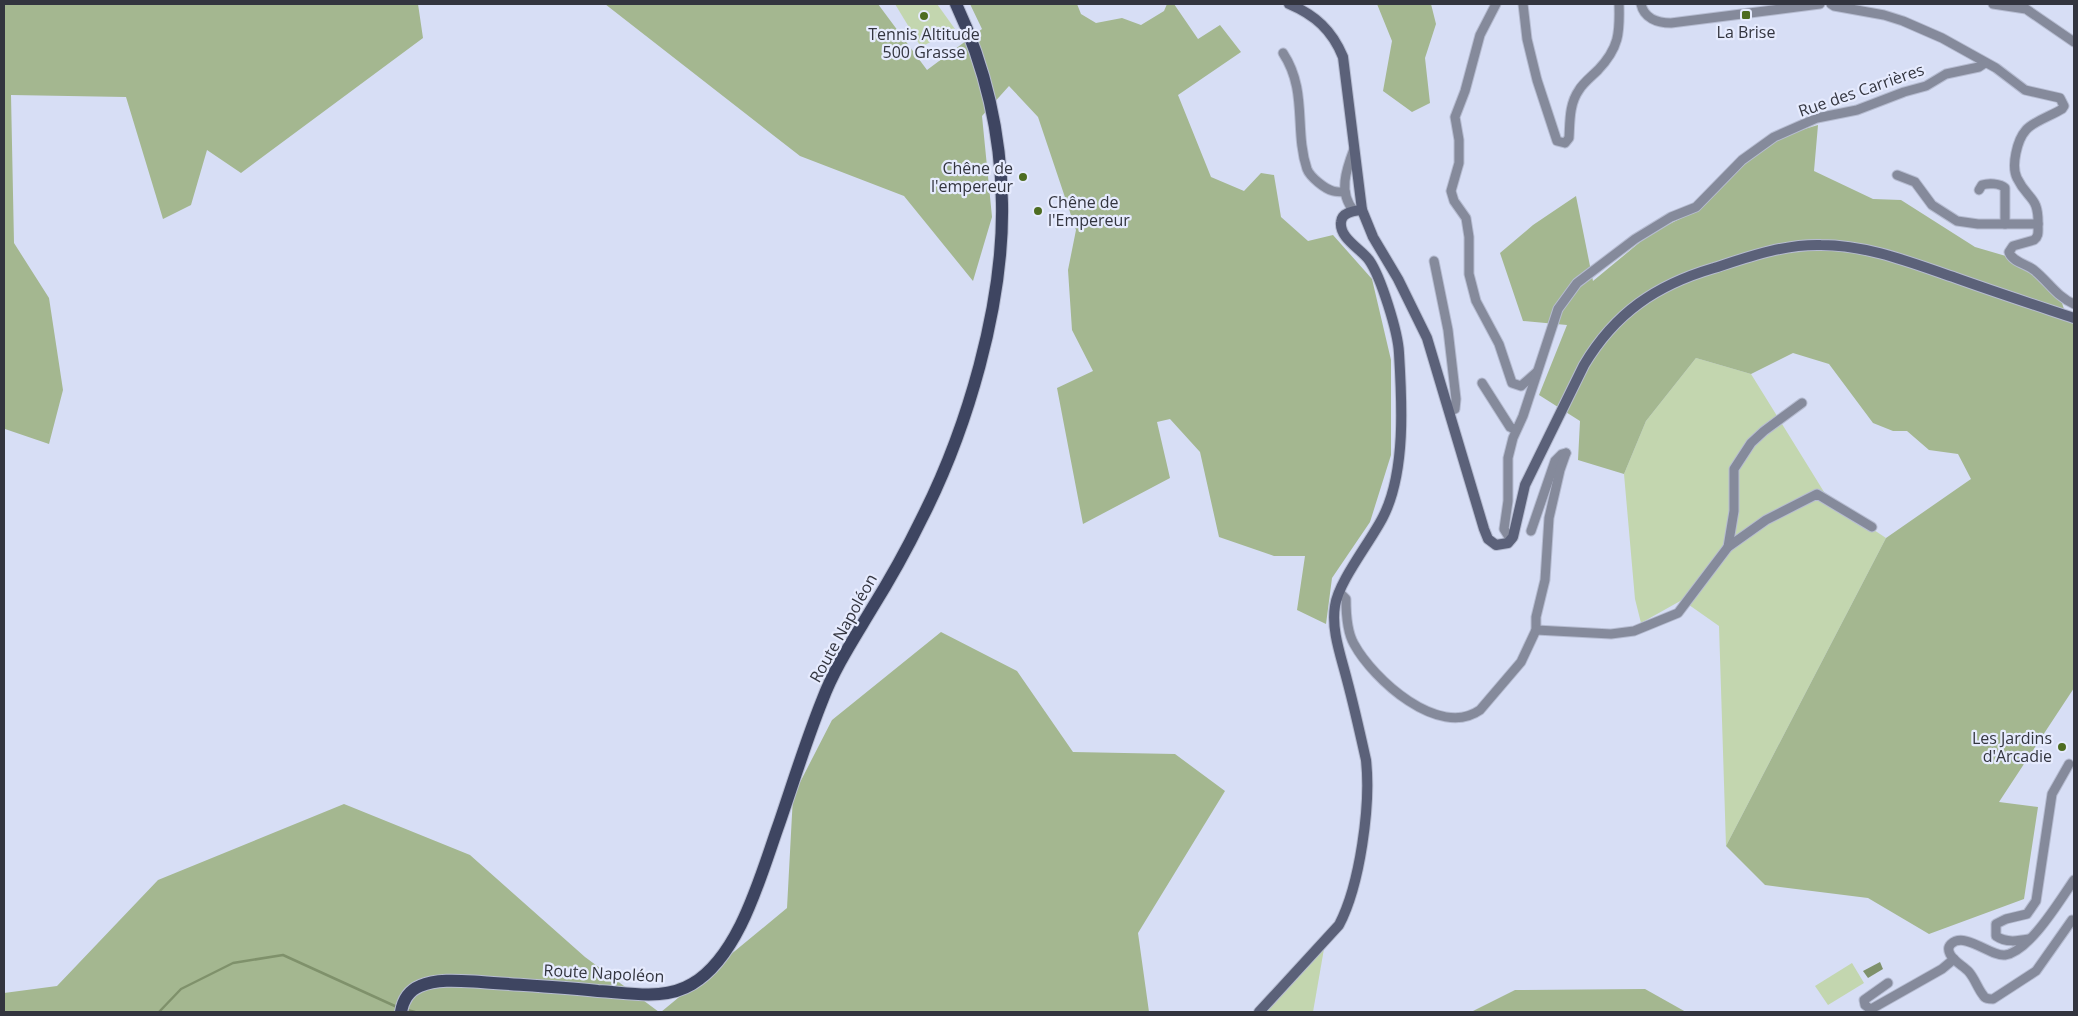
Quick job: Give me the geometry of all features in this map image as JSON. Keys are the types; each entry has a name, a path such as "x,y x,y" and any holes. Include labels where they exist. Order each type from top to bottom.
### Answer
{"main road":[{"name":"Route Napoléon","path":"401,1012 406,998 414,989 425,984 438,982 480,982 640,994 671,992 692,984 703,976 722,955 739,929 754,894 826,688 922,519 959,430 980,363 992,307 1001,240 1000,166 994,124 978,59 956,4"},
{"path":"1289,4 1305,10 1329,30 1337,42 1343,57 1354,149 1358,211 1398,279 1427,338 1488,539 1496,545 1504,545 1511,540 1525,485 1594,348 1607,331 1631,309 1663,288 1695,274 1773,250 1796,246 1842,245 1896,258 2074,318"},
{"path":"1259,1012 1339,925 1346,911 1357,870 1367,808 1368,780 1366,760 1335,631 1334,615 1339,592 1385,514 1395,486 1400,446 1399,350 1377,272 1369,259 1342,231 1340,224 1342,218 1358,211"}],"street":[{"path":"1496,4 1480,35 1464,91 1454,117 1460,140 1459,162 1451,192 1454,201 1466,218 1469,236 1470,274 1476,301 1498,344 1512,383 1521,386 1537,372"},
{"path":"1523,4 1527,39 1537,80 1557,141 1564,143 1570,138 1571,109 1579,90 1603,65 1616,45 1620,32 1619,4"},
{"path":"1641,4 1644,12 1649,17 1662,23 1671,23 1820,4"},
{"path":"1831,4 1903,21 1942,38 1996,68 2025,90 2060,98 2063,102 2062,109 2026,129 2020,143 2016,158 2016,177 2036,203 2037,238 2013,246 2009,252 2010,256 2035,271 2058,294 2074,304"},
{"path":"1993,4 2026,9 2074,42"},
{"path":"1283,53 1292,66 1298,94 1302,144 1307,170 1329,189 1335,192 1345,192"},
{"name":"Rue des Carrières","path":"1511,540 1504,529 1508,501 1508,458 1558,310 1577,283 1635,239 1671,217 1696,207 1742,160 1774,137 1817,118 1857,110 1904,92 1926,86 1946,74 1979,67 1984,63"},
{"path":"1354,149 1349,162 1345,192 1346,203 1358,211"},
{"path":"1897,176 1915,182 1932,205 1957,221 1978,224 2038,224"},
{"path":"1979,190 1985,184 2002,185 2005,188 2005,224"},
{"path":"1434,261 1448,330 1456,400 1454,408 1450,411"},
{"path":"1482,384 1510,426 1516,430"},
{"path":"1728,547 1734,511 1734,469 1758,437 1802,403"},
{"path":"1339,592 1346,599 1346,610 1353,642 1369,668 1392,690 1428,711 1445,717 1460,718 1472,715 1480,710 1521,662 1536,630 1536,617 1545,580 1549,518 1560,470 1566,453 1562,454 1555,461 1531,531"},
{"path":"1536,630 1611,634 1634,631 1678,613 1728,547 1766,520 1817,494 1872,527"},
{"path":"2029,939 2001,940 1996,936 1996,924 2006,919 2027,914 2036,901 2052,794 2069,764"},
{"path":"2072,920 2036,971 1993,999 1983,996 1968,971 1948,951 1949,946 1953,942 1959,940 1989,949 1996,954 2006,955 2018,949 2042,926 2074,880"},
{"path":"1888,983 1864,1000 1864,1005 1870,1009 1873,1008 1942,969 1954,959"}],"shaded area":[{"path":"4,4 418,4 423,38 241,173 207,150 191,205 163,219 126,97 11,95 14,243 49,298 63,390 49,444 5,429 4,424"},
{"path":"605,4 878,4 927,70 982,29 970,4 1077,4 1081,14 1096,23 1122,18 1141,25 1164,11 1167,4 1174,4 1198,39 1220,25 1241,52 1178,95 1211,177 1244,191 1261,173 1274,175 1281,217 1308,241 1333,235 1372,279 1391,360 1391,455 1370,522 1332,578 1326,624 1297,610 1305,556 1274,556 1219,537 1200,452 1170,419 1157,422 1170,478 1083,524 1057,388 1093,371 1072,330 1068,270 1076,230 1038,117 1009,86 982,116 992,217 973,281 904,196 800,156"},
{"name":"Tennis Altitude 500 Grasse","path":"895,4 937,4 955,29 921,47"},
{"path":"1377,4 1431,4 1436,24 1425,58 1430,103 1412,112 1383,91 1392,41"},
{"path":"1818,125 1814,171 1873,199 1901,200 1975,247 2016,259 2062,303 2068,321 2074,323 2074,688 1999,802 2038,807 2024,899 1929,934 1868,898 1765,885 1726,846 1886,538 1971,479 1958,454 1929,450 1907,431 1893,431 1873,423 1829,364 1793,353 1751,374 1696,358 1646,421 1624,474 1578,460 1580,421 1539,395 1567,325 1523,321 1500,253 1533,225 1576,196 1593,281 1651,233 1700,209 1747,162 1775,138"},
{"path":"1696,358 1751,374 1829,500 1886,538 1726,846 1719,626 1682,600 1641,623 1635,599 1624,474 1646,421"},
{"path":"941,632 1017,671 1073,752 1175,754 1225,791 1138,933 1149,1012 661,1012 787,908 793,796 832,720"},
{"path":"344,804 470,855 585,957 659,1012 4,1012 4,993 57,986 158,880"},
{"path":"1325,943 1313,1012 1262,1012"},
{"path":"1880,962 1883,969 1868,978 1863,971"},
{"path":"1852,963 1864,983 1828,1005 1815,986"},
{"path":"1645,989 1686,1012 1471,1012 1515,990"}],"waterway":[{"path":"159,1012 181,989 233,963 283,955 397,1007"},
{"path":"407,1010 415,1012"}],"place":[{"name":"La Brise","path":"1746,15"},
{"name":"Tennis Altitude 500 Grasse","path":"924,16"},
{"name":"Chêne de l'empereur","path":"1023,177"},
{"name":"Chêne de l'Empereur","path":"1038,211"},
{"name":"Les Jardins d'Arcadie","path":"2062,747"}]}
